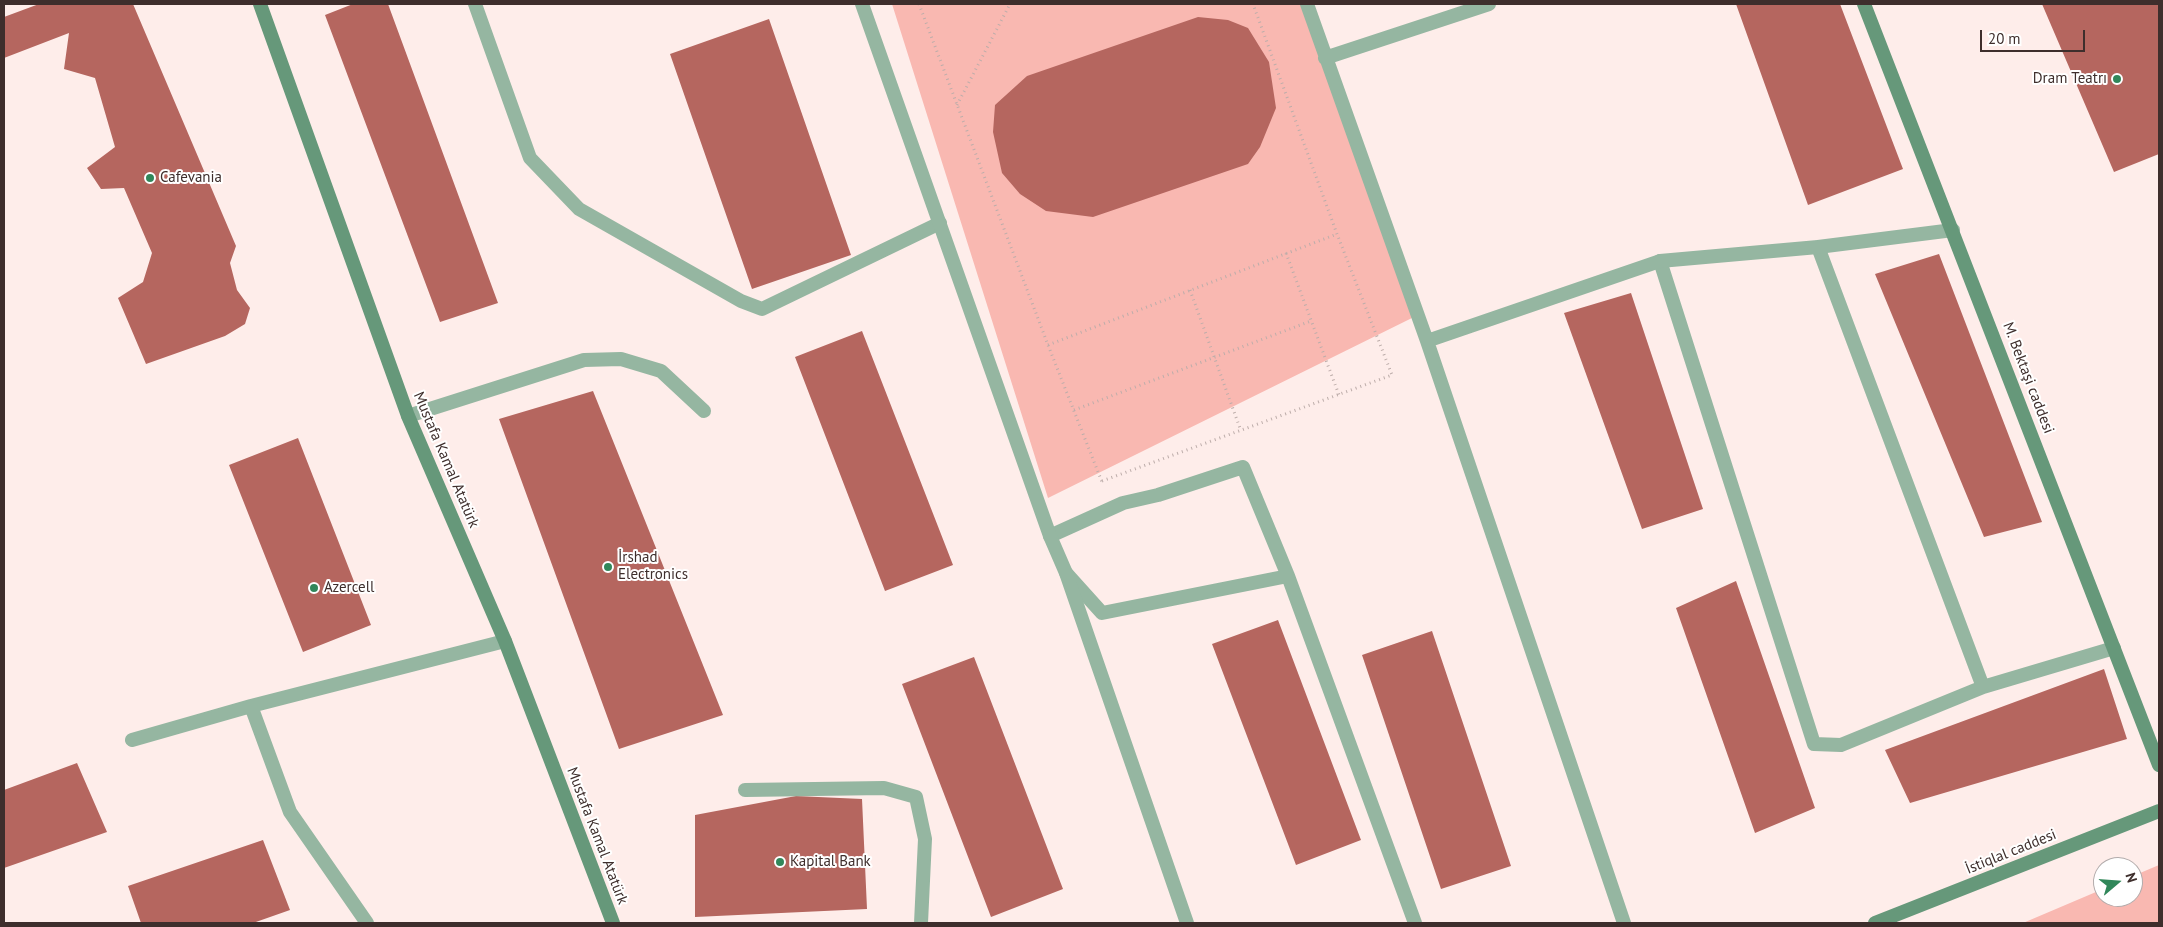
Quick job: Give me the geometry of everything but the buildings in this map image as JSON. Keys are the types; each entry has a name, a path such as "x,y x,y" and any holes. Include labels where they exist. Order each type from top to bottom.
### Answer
{"main road":[{"name":"Mustafa Kamal Atatürk","path":"260,4 408,416 505,641 613,923"},
{"name":"M. Bektaşi caddesi","path":"1864,4 2159,765"},
{"name":"İstiqlal caddesi","path":"1875,923 2159,811"}],"street":[{"path":"475,4 530,158 578,209 741,301 762,310 940,223"},
{"path":"862,4 1050,536 1066,573 1187,923"},
{"path":"1306,4 1427,341 1624,923"},
{"path":"1325,58 1489,4"},
{"path":"1427,341 1660,261 1818,247 1953,230"},
{"path":"1818,247 1983,687"},
{"path":"1660,261 1814,744 1841,745 1983,687 2114,648"},
{"path":"408,416 584,360 621,358 660,370 704,411"},
{"path":"1050,536 1123,502 1158,495 1243,467 1288,576 1415,923"},
{"path":"1066,573 1102,613 1288,576"},
{"path":"132,740 251,706 505,641"},
{"path":"251,706 290,812 367,923"},
{"path":"745,790 884,788 916,797 925,839 921,923"}],"path":[{"path":"919,4 1048,345 1102,481 1123,502"},
{"path":"957,104 1010,4"},
{"path":"1102,481 1392,375 1337,234 1253,4"},
{"path":"1048,345 1337,234"},
{"path":"1286,254 1339,395"},
{"path":"1190,290 1241,431"},
{"path":"1074,410 1311,321"}],"shaded area":[{"path":"892,4 1312,4 1416,316 1048,498"},
{"path":"2159,865 2159,923 2023,923 2093,893 2093,907 2143,907 2143,872"}],"place":[{"name":"Dram Teatrı","path":"2117,79"},
{"name":"Cafevania","path":"150,178"},
{"name":"İrshad Electronics","path":"608,567"},
{"name":"Azercell","path":"314,588"},
{"name":"Kapital Bank","path":"780,862"}]}
